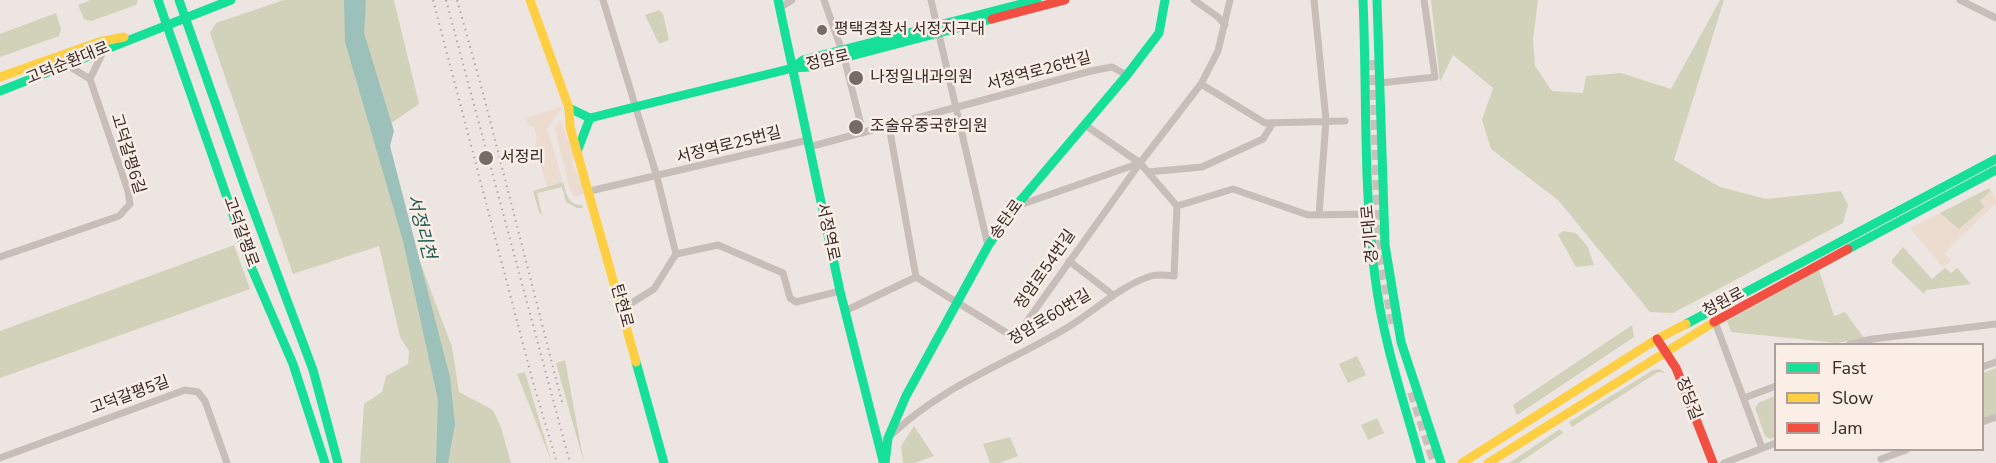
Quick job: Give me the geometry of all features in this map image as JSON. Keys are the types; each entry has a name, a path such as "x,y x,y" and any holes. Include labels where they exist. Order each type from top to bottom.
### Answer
{"street":[{"name":"고덕갈평로","path":"158,0 251,265 264,290 325,463"},
{"name":"고덕갈평로","path":"179,0 257,221 313,367 325,403 339,463"},
{"name":"고덕순환대로","path":"0,91 103,52 166,23 231,0"},
{"name":"탄현로","path":"530,0 569,108 573,135 664,463"},
{"name":"서정역로25번길","path":"603,0 657,177 676,254"},
{"path":"780,3 792,0"},
{"path":"824,0 843,54 863,133"},
{"path":"931,0 958,108 988,246"},
{"path":"939,29 1036,0"},
{"name":"정암로","path":"590,118 793,68 809,67 843,54 1065,0"},
{"name":"송탄로","path":"884,463 888,438 906,396 988,246 1015,207 1127,75 1159,33 1165,0"},
{"path":"1194,0 1218,17 1225,25"},
{"name":"정암로54번길","path":"956,303 1015,338 1140,163 1201,84 1218,51 1230,0"},
{"path":"1314,0 1326,120 1318,215"},
{"name":"경기대로","path":"1363,0 1368,214 1382,319 1420,463"},
{"name":"경기대로","path":"1377,0 1385,245 1401,342 1441,463"},
{"path":"1380,83 1435,77 1424,0"},
{"path":"1960,0 1996,18"},
{"name":"서정역로","path":"780,3 840,291 884,463"},
{"name":"고덕순환대로","path":"0,77 99,42 136,35"},
{"path":"68,65 90,79 103,52"},
{"name":"서정역로26번길","path":"809,144 863,133 1091,71 1112,67 1127,75"},
{"name":"고덕갈평6길","path":"0,257 119,216 130,204 128,190 90,79"},
{"path":"1201,84 1265,123 1346,121"},
{"path":"569,108 590,118 578,148"},
{"path":"1148,172 1202,167 1263,139 1273,123"},
{"path":"1085,125 1140,163 1178,206 1233,189 1308,215 1368,214"},
{"path":"889,126 916,277 956,303"},
{"path":"573,135 585,133"},
{"name":"서정역로25번길","path":"590,191 809,144"},
{"name":"청원로","path":"1461,463 1657,339 1996,159"},
{"path":"1015,207 1140,163"},
{"name":"청원로","path":"1488,463 1664,351 1996,170"},
{"name":"정암로60번길","path":"888,438 919,410 950,389 1067,328 1113,296 1153,275 1174,276 1178,206"},
{"path":"622,309 654,289 676,254 718,244 783,273 790,298 796,302 840,291"},
{"path":"1069,261 1113,296"},
{"path":"845,311 916,277"},
{"path":"1715,322 1762,448"},
{"path":"1858,343 1873,339 1996,324"},
{"name":"장당길","path":"1657,339 1676,368 1713,463"},
{"path":"1744,398 1774,387"},
{"name":"고덕갈평5길","path":"0,458 185,390 198,392 205,401 227,463"},
{"path":"1724,463 1774,444"},
{"path":"1881,461 1904,451"}],"green space":[{"path":"91,0 138,0 136,5 91,21 84,19 78,5"},
{"path":"284,0 394,0 419,104 378,132 410,235 452,347 459,392 493,410 501,427 511,463 360,463 364,404 382,392 386,376 408,364 409,351 400,337 379,246 293,274 210,33 216,23"},
{"path":"1431,0 1538,0 1533,40 1535,66 1552,91 1583,93 1586,76 1621,73 1671,89 1720,0 1724,0 1674,160 1720,187 1766,199 1841,191 1848,205 1843,223 1673,313 1650,312 1558,200 1491,149 1482,120 1493,88 1453,55 1440,82"},
{"path":"659,10 663,14 669,40 659,44 645,15"},
{"path":"56,13 61,29 59,36 0,57 0,34"},
{"path":"563,182 570,201 582,205 583,208 577,208 566,202 562,187 537,193 542,215 533,191"},
{"path":"1989,188 1991,191 1980,201 1985,207 1959,230 1940,213"},
{"path":"1563,231 1576,233 1588,247 1594,265 1576,267 1558,235"},
{"path":"234,245 250,289 0,378 0,331"},
{"path":"1903,247 1932,279 1945,268 1951,273 1957,268 1971,284 1926,290 1924,294 1892,263"},
{"path":"1819,270 1834,316 1845,312 1864,338 1837,343 1731,332 1727,321"},
{"path":"1632,325 1634,337 1517,415 1513,405"},
{"path":"1357,356 1366,375 1348,383 1339,364"},
{"path":"565,360 584,463 556,363"},
{"path":"1996,368 1996,415 1984,420 1984,373"},
{"path":"1659,369 1666,373 1658,372 1572,427 1569,422 1653,370"},
{"path":"525,372 552,463 517,374"},
{"path":"1774,396 1774,437 1770,439 1765,436 1755,408 1758,403"},
{"path":"1377,418 1384,433 1368,440 1361,425"},
{"path":"914,426 934,456 915,463 903,463 901,446"},
{"path":"1560,429 1563,433 1519,463 1509,463"},
{"path":"1010,437 1018,456 1000,463 990,463 983,444"}],"shaded area":[{"path":"564,106 547,128 563,182 547,187 535,145 537,139 534,127 528,125 526,118"},
{"path":"560,120 574,154 572,164 582,183 584,193 580,196 574,196 569,186 555,129"},
{"path":"1991,191 1996,197 1996,203 1944,253 1951,261 1943,267 1910,228 1940,213 1959,229 1985,207 1980,201"}],"water":[{"path":"344,0 366,0 364,33 394,131 390,146 450,377 455,424 448,463 436,463 438,400 403,241 345,42"}],"tunnel":[{"path":"1374,60 1379,246 1394,328"},
{"path":"1412,392 1435,463"}],"railway":[{"path":"433,0 534,386 557,463"},
{"path":"446,0 570,463"},
{"path":"457,0 563,406"}],"traffic: fast":[{"path":"158,0 252,269 293,364 325,463"},
{"path":"179,0 313,370 338,463"},
{"path":"0,91 231,0"},
{"path":"778,0 840,291 883,461"},
{"path":"793,68 803,60 1037,0"},
{"path":"885,463 888,438 906,396 988,246 1015,207 1127,75 1159,33 1165,0"},
{"path":"1363,0 1367,174 1375,277 1389,348 1421,463"},
{"path":"1377,0 1385,245 1401,342 1441,463"},
{"path":"590,118 793,68 809,67 992,19"},
{"path":"569,108 590,118"},
{"path":"578,149 590,118"},
{"path":"1686,324 1996,159"},
{"path":"1848,249 1996,170"},
{"path":"636,362 664,463"}],"traffic: slow":[{"path":"530,0 569,108 570,127 636,362"},
{"path":"0,77 99,42 124,37"},
{"path":"1488,463 1714,322"},
{"path":"1462,463 1657,339 1686,324"}],"traffic: jam":[{"path":"992,19 1065,0"},
{"path":"1714,322 1848,249"},
{"path":"1657,339 1676,368 1713,463"}],"place":[{"name":"평택경찰서 서정지구대","path":"822,30"},
{"name":"나정일내과의원","path":"856,78"},
{"name":"조술유중국한의원","path":"856,127"},
{"name":"서정리","path":"486,158"}],"water label":[{"name":"서정리천","path":"420,227"}]}
